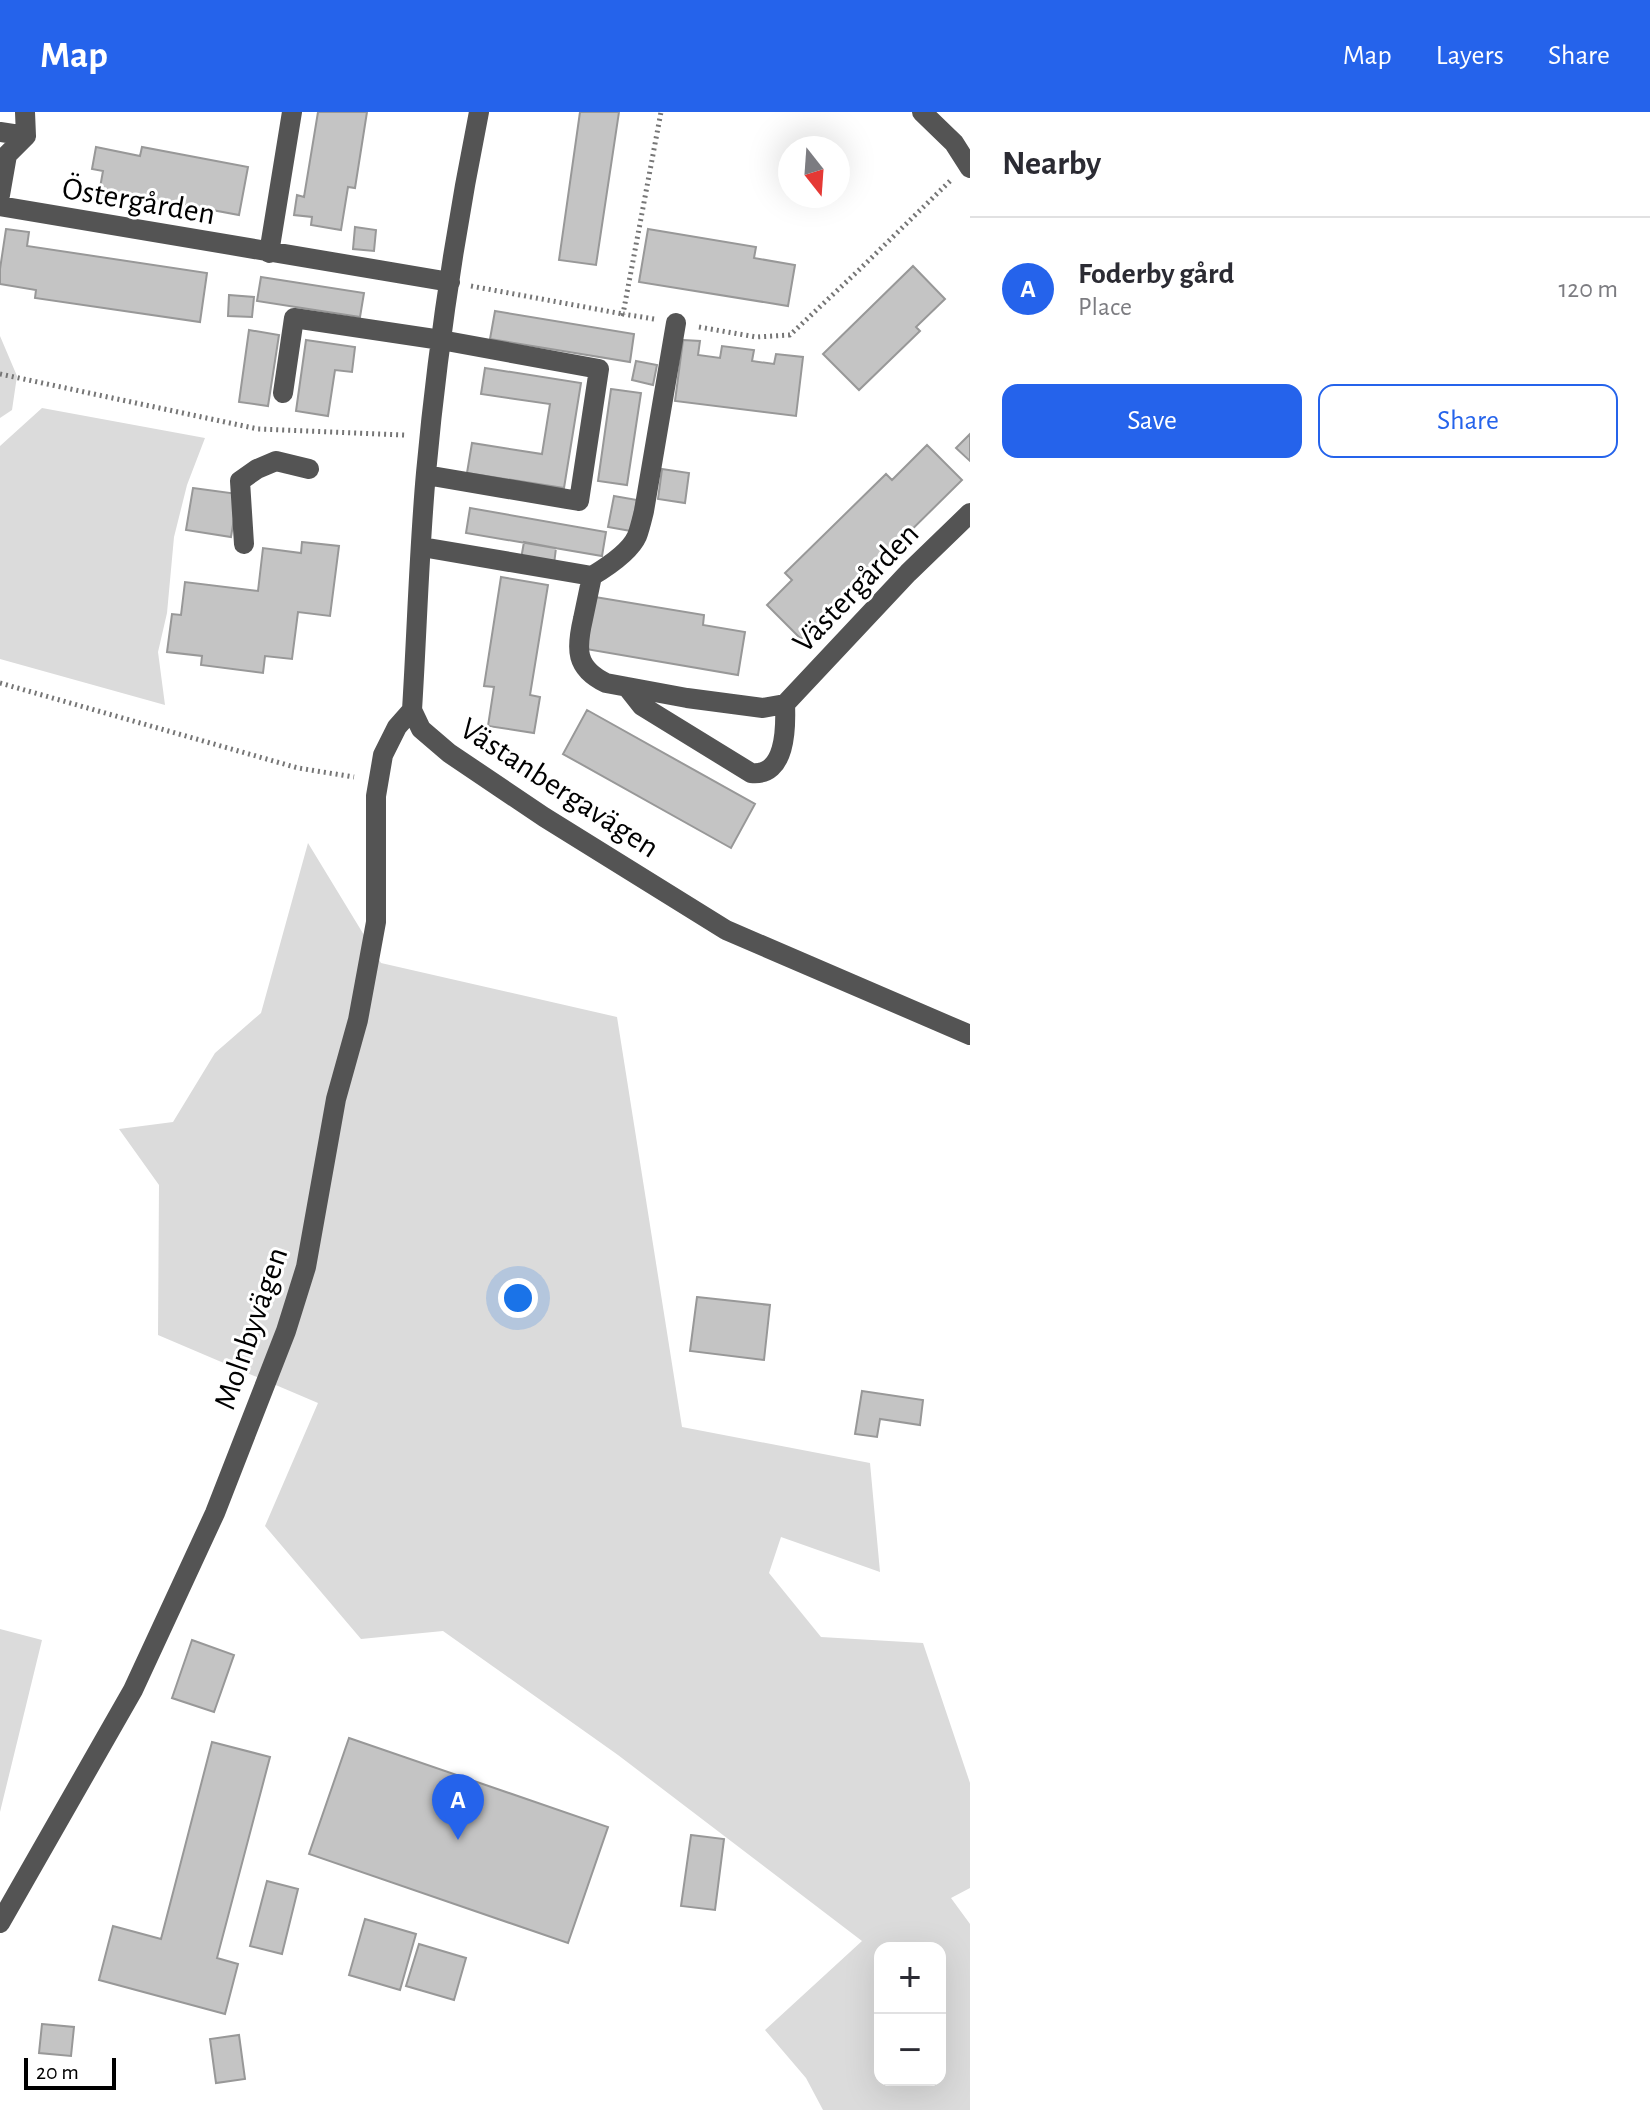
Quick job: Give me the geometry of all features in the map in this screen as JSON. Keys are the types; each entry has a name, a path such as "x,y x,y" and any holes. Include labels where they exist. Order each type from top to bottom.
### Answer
{"street":[{"path":"0,195 7,155 26,136 25,112"},
{"path":"269,253 292,112"},
{"path":"412,710 430,436 441,340 479,112"},
{"path":"922,112 954,143 969,166"},
{"path":"0,132 26,136"},
{"name":"Östergården","path":"0,206 450,282"},
{"path":"283,393 294,318 441,340 599,369 579,501 426,475"},
{"path":"422,547 592,576 603,570 636,539 644,511 676,323"},
{"path":"244,544 240,481 276,461 309,469"},
{"name":"Västergården","path":"785,704 908,573 970,513"},
{"path":"592,576 578,652 594,677 606,683 687,698 763,708 785,704 782,750 768,771 751,773 642,706 627,687"},
{"name":"Molnbyvägen","path":"0,1923 133,1690 215,1513 286,1331 306,1267 336,1099 358,1020 376,922 376,796 383,755 397,727 412,710"},
{"name":"Västanbergavägen","path":"412,710 421,729 449,753 544,817 726,930 970,1035"}],"path":[{"path":"623,314 661,112"},
{"path":"450,282 756,337 790,335 969,166"},
{"path":"0,374 258,429 430,436"},
{"path":"0,683 298,768 378,781"}],"shaded area":[{"path":"0,336 17,376 12,410 0,418"},
{"path":"42,408 205,438 187,485 174,537 167,613 158,652 165,705 0,659 0,446"},
{"path":"308,843 381,963 617,1017 682,1427 870,1463 880,1572 781,1537 769,1573 821,1637 923,1643 970,1783 970,1888 951,1898 970,1924 970,2110 823,2110 806,2078 765,2030 862,1941 618,1755 443,1631 361,1639 265,1526 318,1403 158,1335 159,1185 119,1129 173,1122 215,1053 261,1013"},
{"path":"0,1629 42,1640 0,1812"}],"building":[{"path":"318,112 367,112 355,188 348,187 341,230 311,225 312,217 294,215 297,195 304,197"},
{"path":"580,112 619,112 596,265 559,260"},
{"path":"96,147 140,156 142,147 248,167 239,215 121,193 119,203 98,199 103,171 92,169"},
{"path":"355,227 376,230 374,251 353,249"},
{"path":"6,229 29,232 27,246 207,273 200,322 35,298 36,290 0,284"},
{"path":"648,229 756,247 754,258 795,265 788,306 639,282"},
{"path":"913,266 945,299 916,327 920,331 859,390 823,354"},
{"path":"261,277 364,293 360,317 257,301"},
{"path":"229,295 254,297 252,317 228,316"},
{"path":"495,311 634,334 630,362 490,339"},
{"path":"249,330 279,335 268,406 239,402"},
{"path":"306,340 355,347 352,372 335,370 328,416 296,411"},
{"path":"683,340 700,341 698,355 720,358 722,346 754,350 752,361 774,364 776,354 803,357 796,416 675,401"},
{"path":"636,361 657,365 653,385 632,380"},
{"path":"485,368 581,383 564,488 467,473 472,443 542,454 550,404 481,394"},
{"path":"611,389 641,393 627,485 598,481"},
{"path":"970,434 970,461 956,448"},
{"path":"927,445 962,480 801,639 767,605 792,580 785,573 886,474 892,480"},
{"path":"662,469 689,473 685,503 658,499"},
{"path":"193,488 238,494 231,537 186,530"},
{"path":"614,496 637,500 631,531 608,527"},
{"path":"470,508 606,532 602,556 466,533"},
{"path":"302,542 339,546 330,616 298,612 292,659 265,656 263,673 201,665 202,656 167,652 172,614 181,615 185,582 258,591 263,548 301,553"},
{"path":"524,542 556,548 554,564 521,559"},
{"path":"501,577 548,585 530,695 540,697 534,733 488,726 494,687 484,686"},
{"path":"595,597 704,615 703,625 745,632 738,675 586,649"},
{"path":"587,710 755,804 731,848 563,754"},
{"path":"697,1297 770,1305 764,1360 690,1351"},
{"path":"862,1391 923,1400 920,1425 880,1419 877,1437 855,1434"},
{"path":"192,1640 234,1655 214,1712 172,1698"},
{"path":"349,1738 608,1827 568,1943 309,1854"},
{"path":"212,1742 270,1757 217,1958 238,1964 225,2014 99,1980 113,1926 161,1939"},
{"path":"691,1835 724,1839 715,1910 681,1906"},
{"path":"267,1881 298,1889 282,1954 250,1946"},
{"path":"365,1919 416,1934 400,1990 349,1975"},
{"path":"419,1944 466,1958 454,2000 406,1986"},
{"path":"42,2024 74,2027 71,2056 39,2053"},
{"path":"239,2035 245,2079 216,2083 210,2039"}],"place":[{"name":"Foderby gård","path":"458,1840"}]}
